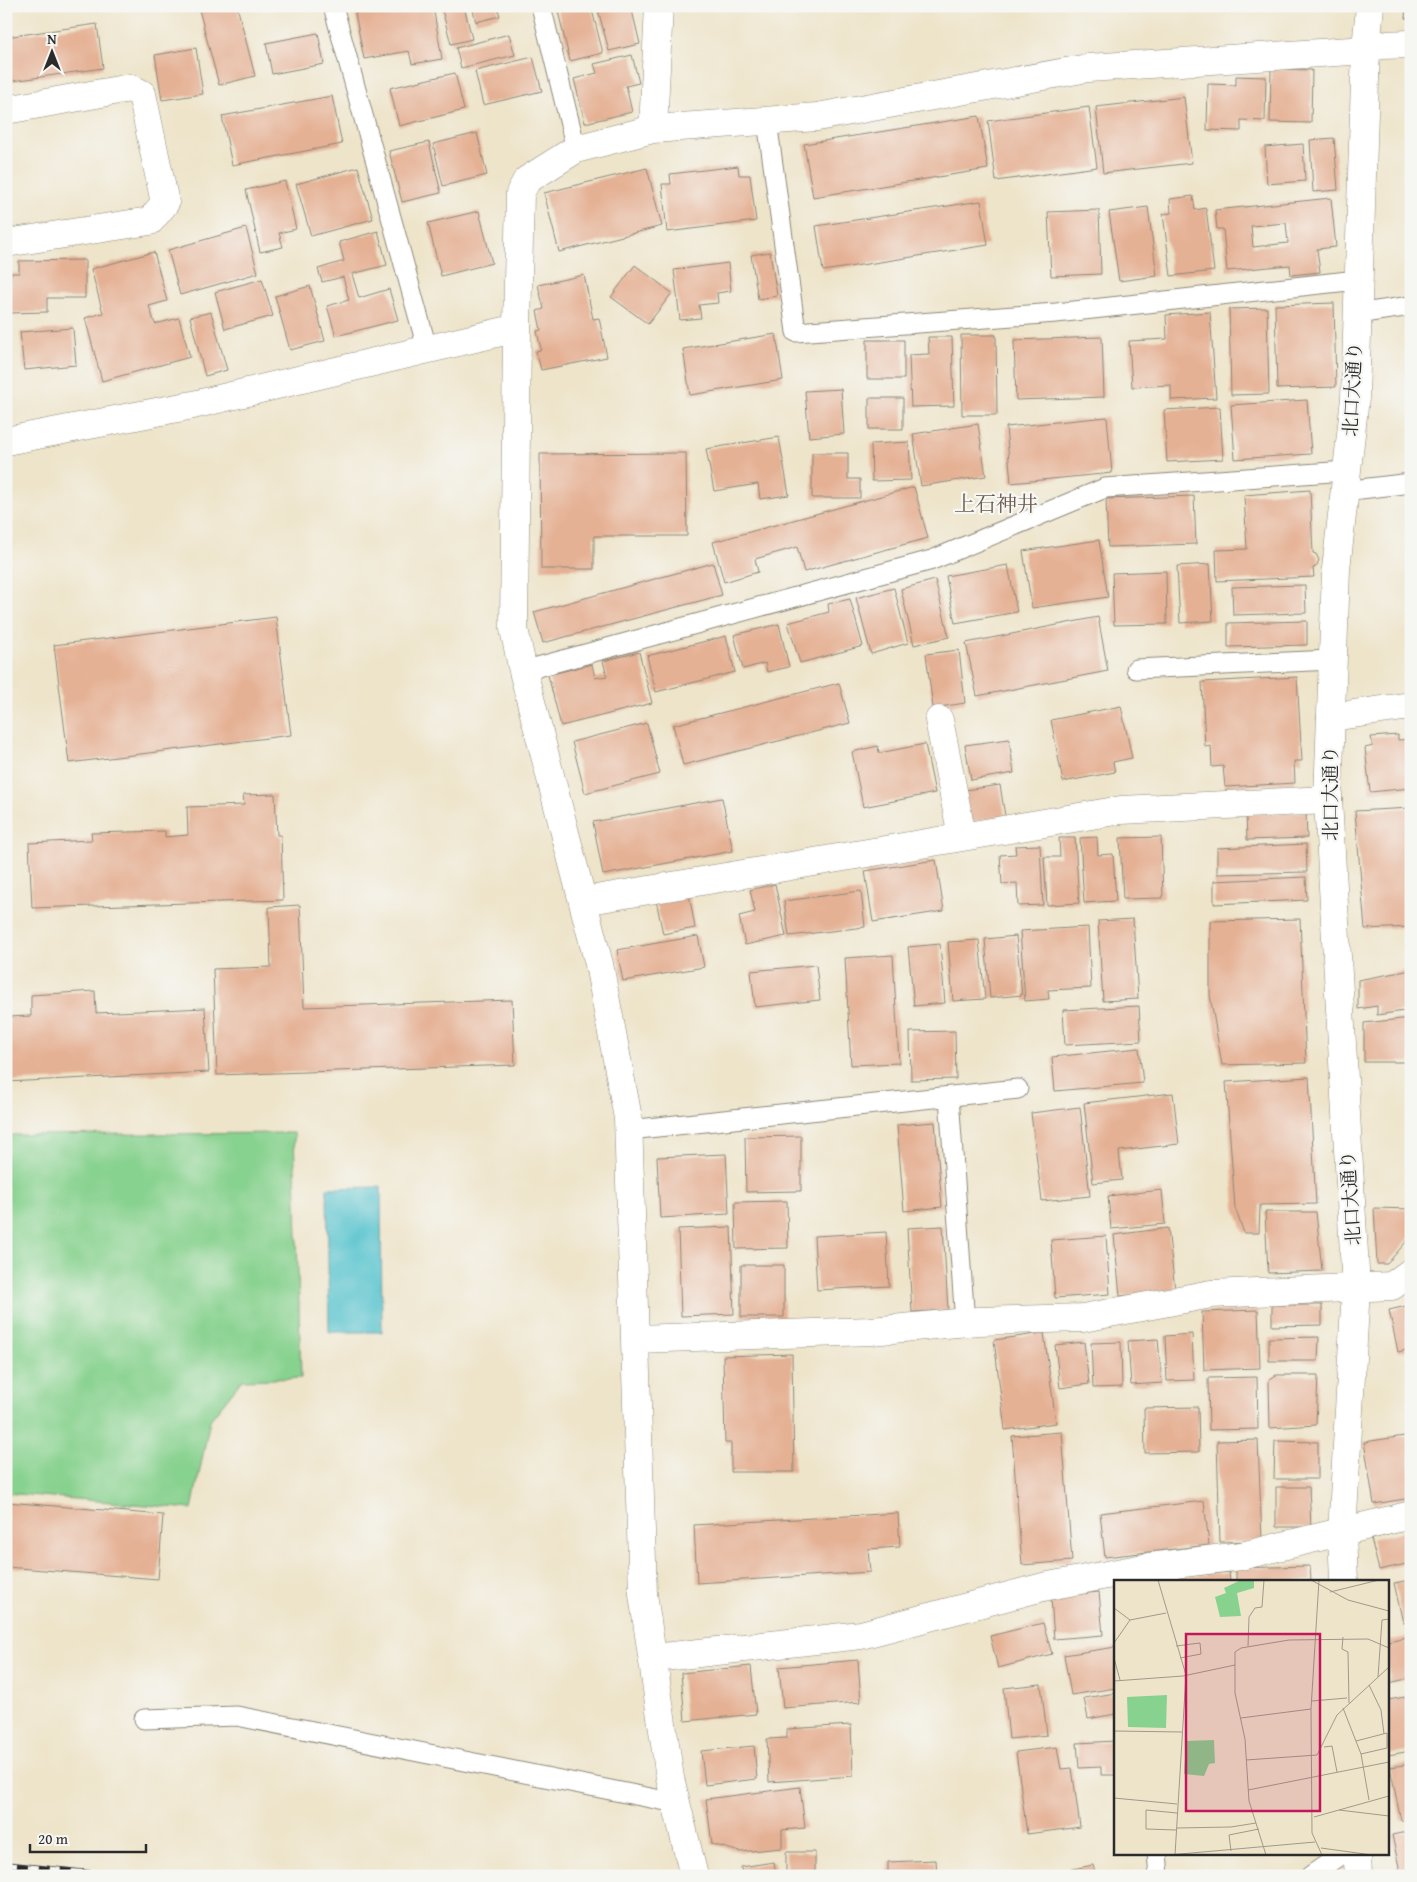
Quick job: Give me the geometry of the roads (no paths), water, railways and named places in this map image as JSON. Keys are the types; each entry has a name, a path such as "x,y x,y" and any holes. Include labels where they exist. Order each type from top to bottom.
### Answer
{"street":[{"path":"653,129 659,6"},
{"name":"北口大通り","path":"1344,1580 1342,1533 1356,1288 1328,800 1336,569 1354,398 1366,48 1370,6"},
{"path":"694,1876 670,1778 654,1658 643,1594 629,1130 599,964 584,901 522,671 514,629 520,193 527,180 576,149 653,129 818,117 1088,68 1351,52 1366,48 1411,44"},
{"path":"6,110 130,88 142,94 165,203 150,221 6,243"},
{"path":"6,441 193,405 517,328"},
{"path":"1331,717 1411,706"},
{"path":"938,720 962,836"},
{"path":"584,901 1121,810 1328,800"},
{"path":"636,1339 871,1331 966,1323 1083,1318 1211,1294 1392,1286 1411,1272"},
{"path":"654,1658 861,1634 1043,1586 1150,1574 1241,1556 1411,1515"},
{"path":"1357,1854 1358,1876"}],"lane":[{"path":"333,6 427,348"},
{"path":"541,6 576,149"},
{"path":"767,121 796,332 1056,313 1357,280"},
{"path":"1356,314 1411,306"},
{"path":"522,671 932,560 1104,488 1345,481 1411,483"},
{"path":"1136,669 1332,660"},
{"path":"629,1130 1018,1089"},
{"path":"949,1097 966,1323"},
{"path":"144,1719 237,1716 676,1803"},
{"path":"1157,1854 1158,1876"},
{"path":"1310,1876 1342,1854"}],"water":[{"path":"381,1187 382,1332 329,1332 327,1188"}],"railway":[{"path":"6,1864 120,1876"}],"district":[{"name":"上石神井","path":"996,503"}]}
